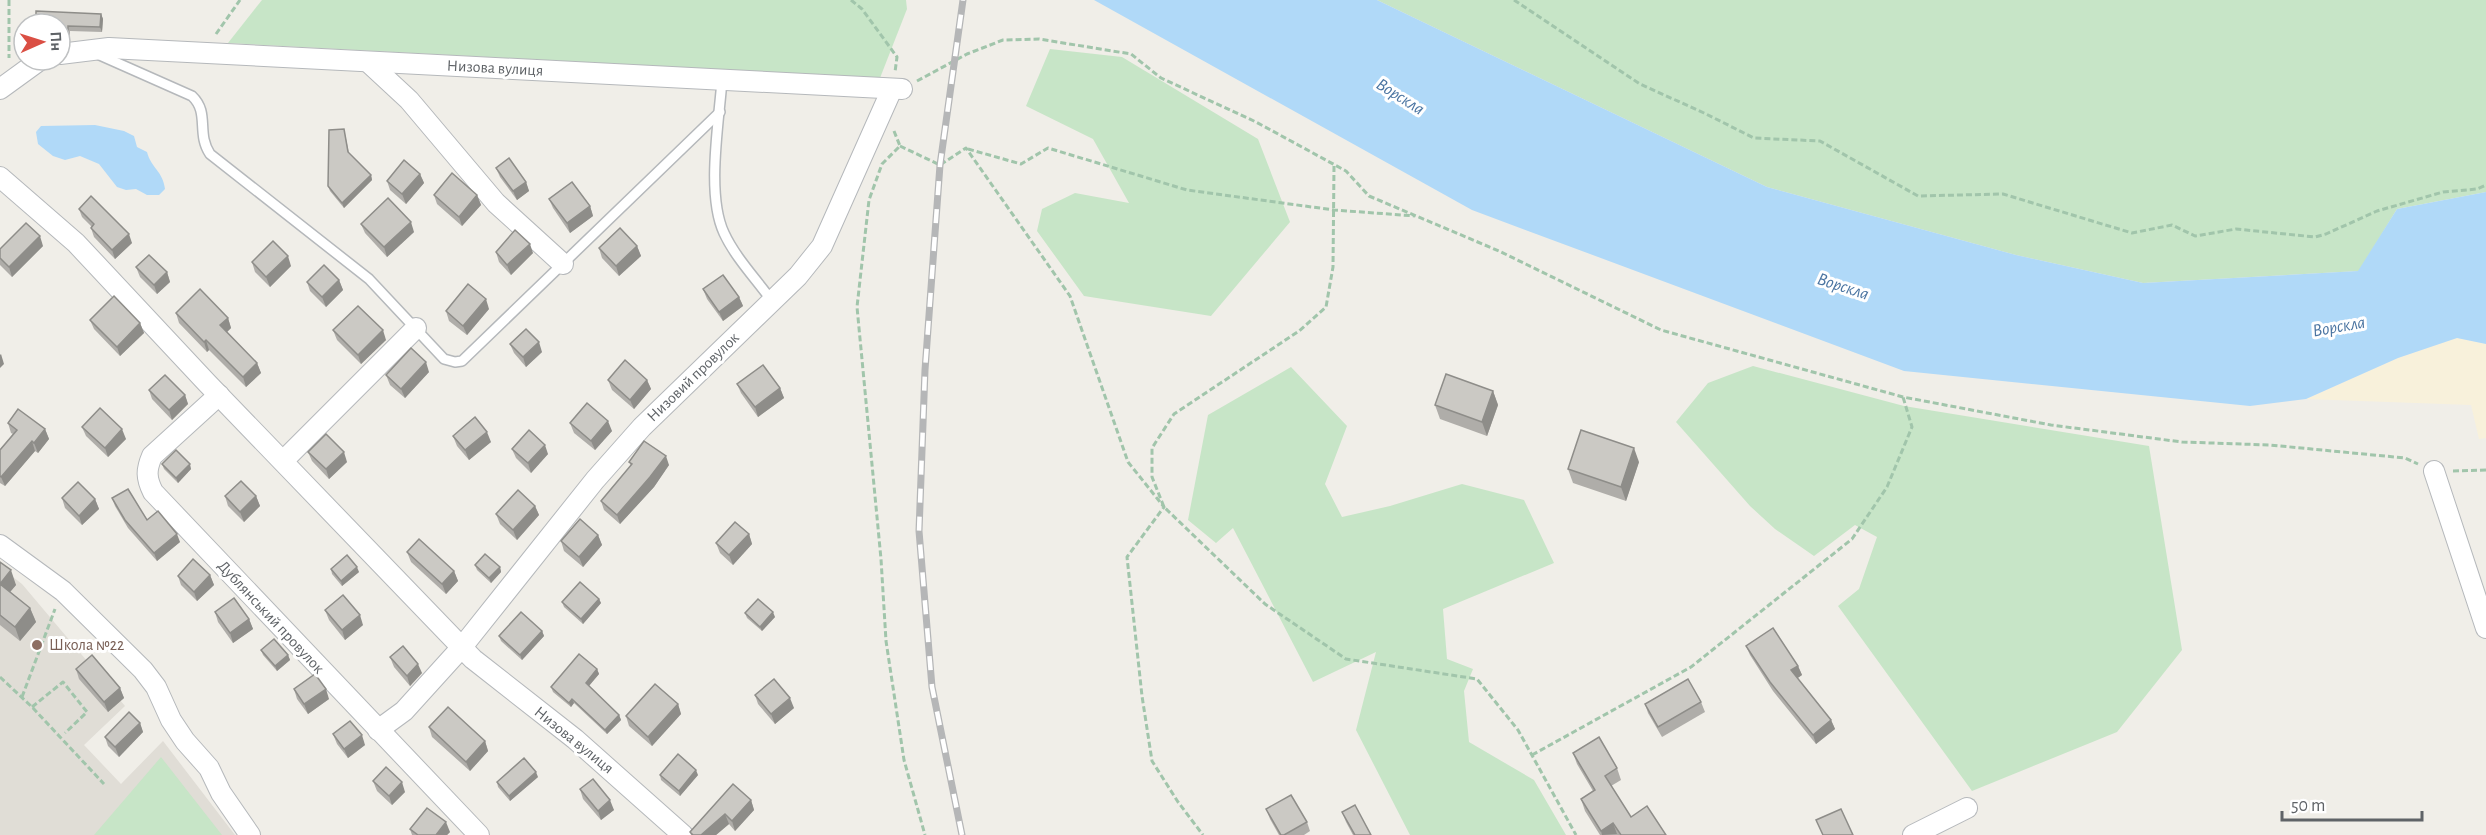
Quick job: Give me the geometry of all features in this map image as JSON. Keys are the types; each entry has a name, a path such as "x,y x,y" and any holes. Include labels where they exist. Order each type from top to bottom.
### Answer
{"street":[{"name":"Низова вулиця","path":"72,52 109,48 897,89"},
{"path":"368,62 409,100 496,203 563,264"},
{"path":"5,85 23,72"},
{"name":"Низовий провулок","path":"462,647 595,480 642,427 798,276 822,246 897,89"},
{"name":"Низова вулиця","path":"0,177 76,243 473,659 575,739 683,835"},
{"path":"283,461 416,328"},
{"name":"Дублянський провулок","path":"219,395 152,456 147,468 147,477 153,492 479,835"},
{"path":"2434,471 2486,628"},
{"path":"0,545 63,591 143,670 156,687 171,720 185,741 209,768 221,793 250,835"},
{"path":"378,730 404,711 462,647"},
{"path":"1913,835 1967,808"}],"lane":[{"path":"88,50 192,96 199,103 202,113 203,144 210,154 369,279 444,359 455,362 462,361 720,112"},
{"path":"722,80 715,181 717,216 731,246 772,301"}],"path":[{"path":"5,85 9,0"},
{"path":"202,53 240,0"},
{"path":"851,0 862,9 897,57 897,89 967,54 1003,40 1039,39 1131,54 1161,78 1256,122 1346,171 1369,196 1499,251 1661,330 1903,397 2051,425 2182,442 2270,445 2405,458 2434,471 2486,470"},
{"path":"1514,0 1640,84 1754,138 1820,141 1918,196 2003,195 2132,233 2172,225 2195,236 2236,229 2315,237 2377,211 2443,192 2477,189 2486,185"},
{"path":"892,128 900,146 940,165 966,148 1022,164 1048,148 1187,190 1334,210 1418,217"},
{"path":"900,146 882,164 869,200 857,307 880,548 886,641 904,760 925,835"},
{"path":"966,148 1070,296 1128,462 1164,507 1266,604 1346,659 1477,679 1518,730 1576,835"},
{"path":"1164,507 1152,477 1152,448 1174,414 1299,331 1326,307 1333,267 1335,165"},
{"path":"1532,755 1692,667 1852,539 1887,487 1912,427 1903,397"},
{"path":"1164,507 1127,557 1142,696 1152,761 1178,802 1203,835"},
{"path":"22,697 63,591"},
{"path":"0,677 32,707 104,784"},
{"path":"32,707 63,682 87,712 65,733"}],"shaded area":[{"name":"Школа №22","path":"0,567 22,584 125,706 84,745 121,784 163,741 235,835 0,835"}],"green space":[{"path":"262,0 906,0 907,9 880,78 228,43"},
{"path":"1377,0 2486,0 2486,192 2397,209 2359,271 2143,283 2016,255 1767,187"},
{"path":"1050,49 1122,57 1258,139 1290,222 1211,316 1084,296 1037,231 1042,209 1075,193 1129,203 1093,139 1026,106"},
{"path":"1753,366 1904,406 2149,446 2182,650 2117,732 1972,791 1838,606 1859,589 1877,537 1855,525 1814,556 1775,529 1750,506 1676,422 1708,383"},
{"path":"1291,367 1347,426 1325,484 1342,517 1390,506 1462,484 1524,500 1554,563 1443,609 1447,659 1473,669 1464,691 1469,742 1534,780 1566,835 1410,835 1356,730 1376,652 1313,682 1233,528 1216,543 1188,520 1208,415"},
{"path":"161,757 222,835 94,835"}],"sand":[{"path":"2457,338 2486,344 2486,438 2479,439 2471,405 2306,399 2398,358"}],"water":[{"name":"Ворскла","path":"1094,0 1377,0 1767,187 2016,255 2143,283 2358,271 2397,209 2486,192 2486,344 2457,338 2398,358 2306,399 2250,406 1904,371 1472,210"},
{"path":"95,125 124,131 134,136 137,147 147,152 162,178 165,189 159,195 147,195 136,189 126,190 117,187 99,164 80,156 65,160 53,156 38,144 36,132 41,126"}],"building":[{"path":"72,13 101,14 100,27 72,26"},
{"path":"344,129 348,152 371,175 342,203 328,186 329,130"},
{"path":"509,158 526,182 513,191 496,168"},
{"path":"404,160 420,174 402,194 387,181"},
{"path":"452,173 477,195 459,217 434,195"},
{"path":"572,182 590,206 567,223 549,199"},
{"path":"91,196 129,234 112,250 91,228 94,224 79,209"},
{"path":"388,198 411,222 384,247 361,224"},
{"path":"26,223 40,236 9,267 0,258 0,249"},
{"path":"620,228 637,246 616,266 599,248"},
{"path":"515,230 530,244 507,265 496,252"},
{"path":"273,241 288,256 266,277 252,262"},
{"path":"149,255 167,272 154,285 136,267"},
{"path":"324,265 339,280 322,297 307,282"},
{"path":"723,275 739,297 719,312 703,289"},
{"path":"468,284 486,299 463,326 446,311"},
{"path":"200,289 228,318 220,325 257,363 243,377 176,313"},
{"path":"114,296 140,323 117,347 90,320"},
{"path":"358,306 383,330 358,355 333,330"},
{"path":"526,329 539,342 523,357 510,344"},
{"path":"411,348 426,362 401,389 386,375"},
{"path":"625,360 647,380 630,400 608,380"},
{"path":"763,365 780,388 755,407 737,384"},
{"path":"1446,374 1493,391 1482,422 1435,405"},
{"path":"165,375 185,395 169,410 149,390"},
{"path":"587,403 608,421 591,441 570,423"},
{"path":"100,408 122,429 105,448 82,427"},
{"path":"18,409 45,429 1,477 0,450 17,430 8,423"},
{"path":"475,417 487,432 465,450 453,436"},
{"path":"529,430 545,445 528,463 512,449"},
{"path":"1581,430 1634,448 1621,487 1568,469"},
{"path":"326,434 344,452 326,469 308,452"},
{"path":"644,441 666,456 617,515 601,501 632,464 629,462"},
{"path":"176,450 190,464 176,478 162,464"},
{"path":"241,481 256,496 240,512 225,496"},
{"path":"78,482 95,499 79,516 62,498"},
{"path":"128,489 147,520 158,511 177,534 154,553 125,520 112,498"},
{"path":"518,490 535,506 513,530 496,514"},
{"path":"580,519 598,535 579,557 561,541"},
{"path":"735,522 749,534 729,555 716,543"},
{"path":"419,539 454,571 442,584 407,552"},
{"path":"485,554 500,567 489,578 475,565"},
{"path":"347,555 357,567 341,581 331,569"},
{"path":"193,559 210,575 194,592 178,576"},
{"path":"0,562 11,570 0,584"},
{"path":"580,582 599,599 581,619 562,602"},
{"path":"0,584 30,608 15,627 0,615"},
{"path":"343,595 360,615 342,630 325,610"},
{"path":"234,598 249,619 230,633 215,612"},
{"path":"758,599 773,612 760,627 745,613"},
{"path":"521,612 542,631 520,655 499,636"},
{"path":"1773,628 1798,666 1791,670 1831,720 1813,735 1770,682 1746,646"},
{"path":"274,639 288,655 275,666 261,650"},
{"path":"403,646 418,664 407,676 390,657"},
{"path":"579,654 597,669 586,683 619,715 605,730 572,699 569,703 551,687"},
{"path":"92,655 120,688 104,702 76,669"},
{"path":"315,674 326,689 304,704 294,689"},
{"path":"774,679 790,698 771,714 755,695"},
{"path":"1688,679 1701,702 1658,727 1645,704"},
{"path":"655,684 678,704 648,737 626,716"},
{"path":"448,707 485,741 466,762 429,727"},
{"path":"129,712 140,723 115,747 105,737"},
{"path":"350,721 362,735 344,749 333,734"},
{"path":"1599,737 1617,768 1605,776 1631,817 1647,806 1666,835 1621,835 1613,823 1601,831 1581,799 1595,790 1573,753"},
{"path":"678,754 696,770 679,791 660,775"},
{"path":"524,758 536,772 509,796 497,782"},
{"path":"386,767 402,782 389,796 373,781"},
{"path":"593,779 610,800 598,811 580,789"},
{"path":"733,784 751,800 732,821 725,814 701,835 693,835 690,832"},
{"path":"1291,795 1307,822 1281,835 1266,809"},
{"path":"1355,805 1371,835 1355,835 1342,812"},
{"path":"427,808 446,822 436,835 418,835 410,829"},
{"path":"1841,809 1853,835 1823,835 1816,820"}],"railway":[{"path":"962,835 932,687 919,531 925,370 940,165 963,0"}],"place":[{"name":"Школа №22","path":"37,645"}]}
